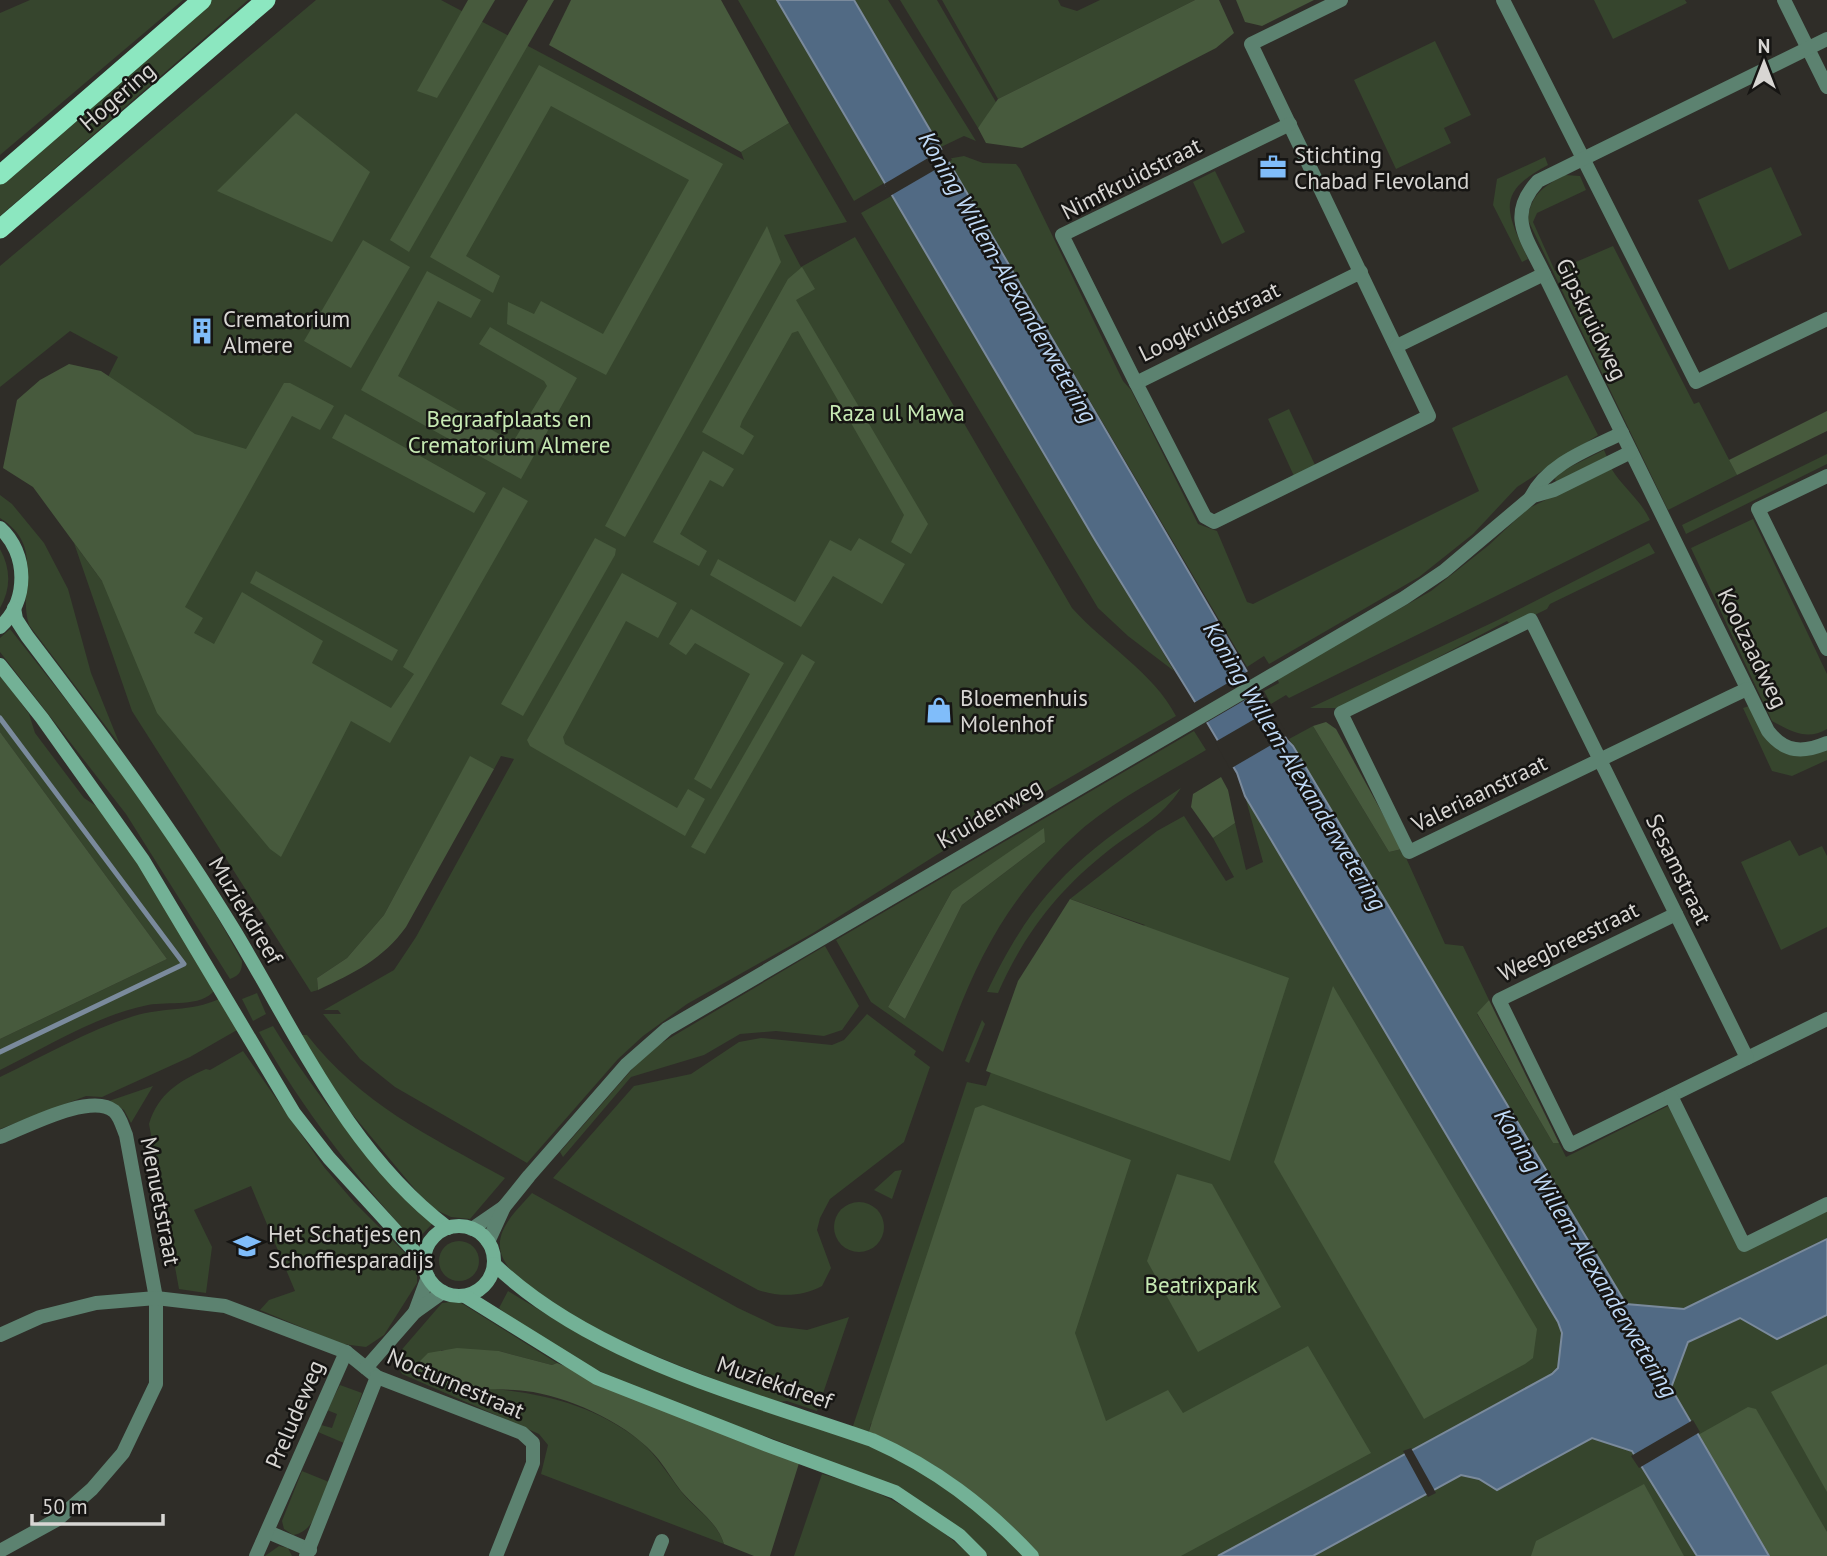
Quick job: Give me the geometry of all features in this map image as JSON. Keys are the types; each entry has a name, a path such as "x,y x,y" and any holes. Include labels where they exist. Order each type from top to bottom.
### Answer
{"highway":[{"name":"Hogering","path":"0,175 202,0"},
{"name":"Hogering","path":"0,229 266,0"}],"main road":[{"path":"0,528 16,550 21,568 19,597 0,626"},
{"name":"Muziekdreef","path":"14,608 16,619 27,636 169,827 336,1104 365,1143 432,1216 448,1227"},
{"path":"0,665 119,823 310,1134 424,1262 428,1277 443,1292 465,1296 597,1378 895,1492 930,1513 980,1556"},
{"path":"424,1262 430,1241 448,1227 472,1229 488,1242 494,1264 485,1285 465,1296"},
{"name":"Muziekdreef","path":"494,1264 516,1286 578,1326 668,1368 872,1440 930,1469 967,1493 1032,1556"}],"street":[{"path":"1341,0 1251,44 1397,346 1544,274"},
{"path":"1503,0 1696,382 1827,319"},
{"path":"1784,0 1827,87"},
{"name":"Gipskruidweg","path":"1667,524 1521,225 1523,201 1538,181 1827,39"},
{"name":"Nimfkruidstraat","path":"1136,383 1062,235 1290,124"},
{"name":"Loogkruidstraat","path":"1361,272 1136,383 1205,517 1214,522 1429,416 1397,346"},
{"name":"Kruidenweg","path":"1532,496 1538,483 1553,470 1622,433"},
{"name":"Kruidenweg","path":"472,1229 504,1207 626,1065 667,1030 1431,581 1532,496 1554,490 1632,452"},
{"path":"1827,475 1758,509 1827,649"},
{"name":"Koolzaadweg","path":"1667,524 1747,689 1776,741 1795,751 1810,750 1827,743"},
{"name":"Valeriaanstraat","path":"1531,620 1341,713 1409,852 1747,689"},
{"name":"Sesamstraat","path":"1531,620 1747,1058"},
{"name":"Weegbreestraat","path":"1671,1096 1570,1145 1499,1000 1676,914"},
{"path":"1825,1026 1747,1058 1671,1096 1744,1245 1827,1204"},
{"name":"Menuetstraat","path":"0,1137 85,1104 103,1105 117,1112 126,1135 156,1298"},
{"name":"Kruidenweg","path":"488,1242 504,1207"},
{"path":"268,1532 308,1553 372,1372 415,1312 428,1277"},
{"path":"415,1312 443,1292"},
{"path":"0,1335 40,1317 96,1303 156,1298 225,1306 346,1352 372,1372"},
{"path":"0,1551 58,1519 92,1489 123,1452 156,1384 156,1298"},
{"name":"Preludeweg","path":"256,1556 346,1352"},
{"name":"Nocturnestraat","path":"372,1372 522,1433 533,1443 533,1463 496,1556"},
{"path":"656,1556 662,1541"}],"green space":[{"path":"30,0 183,0 0,155 0,13"},
{"path":"211,0 248,0 0,216 0,184"},
{"name":"Begraafplaats en Crematorium Almere","path":"316,0 441,0 744,160 741,152 789,123 847,222 784,235 801,267 855,237 1072,608 1142,672 1176,716 938,854 813,933 687,1004 643,1036 618,1059 527,1163 395,1087 360,1059 323,1014 341,1014 338,1010 324,1010 394,970 416,937 514,759 501,756 494,769 470,757 384,915 347,958 317,978 318,990 311,992 132,711 74,543 102,581 194,633 93,407 118,357 70,331 0,387 0,266"},
{"path":"468,0 495,0 437,98 417,91"},
{"path":"528,0 554,0 409,252 390,240"},
{"path":"571,0 721,0 789,123 741,152 549,45"},
{"path":"738,0 777,0 886,182 854,201"},
{"path":"854,0 888,0 976,141 964,136 941,147"},
{"path":"900,0 937,0 997,104 978,128"},
{"path":"942,0 1058,0 1061,6 1077,11 1100,0 1195,0 998,99"},
{"path":"1195,0 1219,0 1234,33 1216,48 1022,148 986,143 978,128 998,99"},
{"path":"1236,0 1314,0 1262,26 1245,22"},
{"path":"1594,0 1685,0 1687,3 1613,39"},
{"path":"1435,41 1471,115 1444,128 1451,143 1396,169 1354,80"},
{"path":"539,65 723,164 606,375 507,324 508,302 534,314 541,301 603,334 689,180 551,106 466,256 500,276 493,293 430,257"},
{"path":"296,113 370,172 332,242 217,191"},
{"path":"964,156 983,163 1016,164 1020,169 1123,381 1131,390 1198,524 1217,531 1247,602 1253,604 1479,491 1452,428 1567,375 1598,435 1517,487 1473,534 1419,577 1269,664 1264,656 1247,667 947,159"},
{"path":"1545,157 1548,165 1519,185 1510,204 1514,228 1528,259 1522,262 1493,205 1497,179"},
{"path":"1771,167 1802,235 1729,270 1698,200"},
{"path":"1215,171 1245,232 1222,244 1193,182"},
{"path":"1565,175 1580,176 1586,190 1537,213 1533,222 1555,271 1613,246 1694,404 1699,402 1737,475 1668,510 1528,220 1529,211 1539,192"},
{"path":"893,195 1174,671 1128,636 1098,608 861,213"},
{"path":"767,226 781,262 625,537 605,526"},
{"path":"363,240 410,267 351,368 304,341"},
{"path":"802,267 815,289 796,300 928,524 911,554 891,542 904,515 798,331 792,333 742,421 740,427 754,436 743,455 702,432 788,279"},
{"path":"427,271 481,300 471,318 438,301 398,376 513,442 547,386 544,381 479,344 490,327 577,378 521,479 361,390"},
{"path":"69,364 101,371 195,434 246,449 284,383 290,383 334,406 320,430 292,416 185,607 203,618 194,633 214,644 242,592 323,641 312,663 391,708 414,674 403,667 503,487 528,501 390,743 351,721 281,857 270,849 157,713 102,581 33,487 3,468 17,400 40,380"},
{"path":"1289,409 1315,465 1294,476 1268,419"},
{"path":"1827,411 1827,431 1737,475 1729,460"},
{"path":"345,414 486,493 474,513 332,438"},
{"path":"1604,450 1607,457 1558,482 1555,480 1556,474"},
{"path":"703,451 734,469 723,487 710,480 680,534 707,551 699,566 653,542"},
{"path":"1827,454 1827,464 1686,534 1682,525"},
{"path":"1611,468 1650,520 1289,698 1286,695 1271,704 1264,691 1279,683 1277,678 1431,591 1489,545 1527,509"},
{"path":"0,495 12,504 44,543 68,589 91,673 120,745 29,625 26,610 26,554 14,529 0,518"},
{"path":"1753,519 1827,674 1827,729 1820,733 1799,733 1772,721 1691,548"},
{"path":"595,538 616,549 615,555 523,716 501,704"},
{"path":"859,538 905,564 882,604 833,576 801,627 710,575 718,559 795,602 830,540 851,551"},
{"path":"1649,543 1655,553 1550,604 1547,609 1512,626 1507,621 1338,708 1310,708 1498,620"},
{"path":"0,549 8,579 0,608"},
{"path":"256,571 398,650 392,661 250,583"},
{"path":"622,573 677,603 658,638 626,621 563,737 565,744 677,808 688,789 705,799 685,836 530,746 527,740"},
{"path":"691,609 784,663 711,789 694,779 750,674 695,643 686,655 669,644"},
{"path":"10,629 134,790 191,873 242,961 241,970 236,976 230,979 126,814 0,652 0,638"},
{"path":"802,654 815,662 705,854 691,847"},
{"path":"0,674 29,714 35,733 84,798 105,812 146,873 215,990 209,996 193,1002 148,1005 110,1016 0,1070 0,1039 167,959 0,732"},
{"path":"1749,706 1763,731 1778,748 1798,755 1811,755 1827,750 1827,760 1792,776 1772,771 1743,708"},
{"path":"1326,722 1336,729 1402,849 1389,852 1313,726"},
{"path":"1313,726 1389,852 1402,849 1445,944 1463,946 1489,1000 1477,1014 1553,1143 1559,1143 1566,1157 1668,1106 1736,1241 1827,1211 1827,1239 1684,1309 1626,1304 1289,739"},
{"path":"1194,731 1206,750 1136,791 1087,825 1027,886 993,937 979,964 943,1052 871,1002 836,940","holes":["1045,842 962,905 905,1019 888,1007 952,891"]},
{"path":"0,732 167,959 0,1039"},
{"path":"470,756 494,769 406,927 378,957 318,990 317,978 347,958 384,915"},
{"path":"1221,777 1228,790 1235,823 1213,838 1191,807 1193,794"},
{"path":"1181,788 1165,808 1109,850 1058,897 1019,951 998,993 987,992 1006,955 1045,897 1117,831"},
{"name":"Beatrixpark","path":"1245,796 1558,1322 1562,1333 1561,1350 1682,1407 1671,1388 1688,1342 1740,1318 1777,1339 1827,1315 1827,1556 1054,1556 947,1458 871,1423 868,1434 852,1429 967,1082 986,1086 1020,993 1145,925 1070,899 1157,831 1184,816 1226,881 1234,877 1213,838 1235,823 1246,870 1263,862"},
{"path":"1044,828 1045,842 962,905 905,1019 888,1007 952,891"},
{"path":"1790,840 1799,856 1822,846 1827,856 1827,927 1781,950 1741,862"},
{"path":"1070,899 1289,978 1230,1161 986,1071 1018,981"},
{"path":"825,946 859,1006 842,1030 824,1036 776,1031 740,1034 704,1055 631,1077 563,1157 560,1152 648,1051"},
{"path":"1333,986 1537,1329 1533,1358 1424,1419 1274,1162"},
{"path":"257,993 266,1014 253,1021 242,999"},
{"path":"219,999 237,1030 190,1057 102,1097 86,1096 0,1129 0,1077 117,1022 145,1013 198,1006"},
{"path":"1489,1000 1559,1143 1553,1143 1477,1013"},
{"path":"867,1014 916,1051 914,1055 930,1067 904,1142 830,1199 820,1218 817,1230 831,1268 822,1286 790,1295 758,1290 553,1178 634,1086 691,1074 739,1042 761,1038 832,1045 844,1040"},
{"path":"982,1020 985,1024 969,1063 965,1061"},
{"path":"273,1026 347,1130 432,1224 415,1242 351,1167 293,1088 259,1032"},
{"path":"300,1035 307,1035 350,1081 398,1117 505,1178 470,1219 451,1217 436,1210 418,1193 338,1097"},
{"path":"243,1051 324,1167 354,1202 415,1263 417,1283 384,1335 366,1347 342,1344 260,1310 269,1300 295,1291 251,1186 194,1210 212,1247 206,1293 179,1289 149,1124 158,1104 171,1090 187,1078 206,1069 210,1070"},
{"path":"153,1086 131,1123 124,1110 109,1101"},
{"path":"983,1105 1131,1160 1075,1333 1106,1421 1168,1390 1183,1413 1308,1346 1371,1453 1181,1556 1037,1556 1000,1517 960,1483 916,1455 868,1434 975,1108"},
{"path":"902,1170 892,1199 874,1190 895,1171"},
{"path":"1177,1174 1212,1184 1281,1307 1198,1352 1147,1261"},
{"path":"532,1193 738,1308 776,1326 807,1330 849,1317 817,1411 787,1401 779,1402 668,1361 576,1318 538,1294 511,1270 500,1247 506,1224"},
{"path":"859,1202 877,1209 884,1227 877,1245 859,1252 841,1245 834,1227 841,1209"},
{"path":"459,1241 467,1242 473,1247 478,1253 478,1269 473,1275 467,1280 459,1281 451,1280 445,1275 440,1269 439,1261 440,1253 445,1247 451,1242"},
{"path":"508,1291 596,1344 889,1453 971,1503 1026,1556 988,1556 933,1514 873,1481 810,1453 617,1379 556,1347 499,1308"},
{"path":"458,1301 557,1363 552,1365 499,1351 441,1350 451,1386 550,1398 597,1414 619,1426 652,1453 684,1495 712,1523 724,1544 541,1474 548,1445 539,1434 402,1374 395,1361 398,1354 442,1303"},
{"path":"457,1348 499,1351 552,1365 557,1363 800,1460 770,1556 754,1556 724,1544 711,1522 681,1491 647,1447 602,1416 567,1401 533,1392 472,1389 442,1384 419,1370 418,1363 428,1353"},
{"path":"1827,1364 1827,1492 1771,1392"},
{"path":"340,1385 362,1393 344,1443 318,1432 321,1425 332,1428 337,1414 327,1410"},
{"path":"1748,1407 1756,1409 1827,1532 1827,1556 1769,1556 1698,1435"},
{"path":"302,1471 329,1482 312,1522 301,1533 293,1535 284,1529 282,1521"},
{"path":"822,1474 865,1488 902,1505 936,1527 971,1556 794,1556"},
{"path":"1644,1484 1684,1556 1531,1556 1536,1541"},
{"path":"279,1546 288,1548 292,1556 265,1556"}],"water":[{"name":"Koning Willem-Alexanderwetering","path":"777,0 854,0 1287,740 1626,1304 1684,1309 1827,1239 1827,1315 1777,1339 1740,1318 1688,1342 1671,1388 1769,1556 1697,1556 1632,1451 1592,1438 1497,1490 1479,1479 1461,1475 1313,1556 1218,1556 1552,1374 1558,1368 1562,1333 1558,1322 1245,796 1237,773 1095,540"}],"pier":[{"path":"945,148 952,160 890,196 884,184"},
{"path":"1250,670 1262,690 1204,724 1192,704"},
{"path":"1272,709 1288,735 1230,769 1215,742"},
{"path":"1693,1420 1700,1432 1639,1468 1631,1456"},
{"path":"1411,1448 1436,1493 1428,1497 1403,1451"}],"waterway":[{"path":"0,718 184,964 0,1052"}],"place":[{"name":"Stichting Chabad Flevoland","path":"1273,167"},
{"name":"Crematorium Almere","path":"202,331"},
{"name":"Bloemenhuis Molenhof","path":"939,710"},
{"name":"Het Schatjes en Schoffiesparadijs","path":"247,1246"}],"park label":[{"name":"Raza ul Mawa","path":"897,412"}]}
